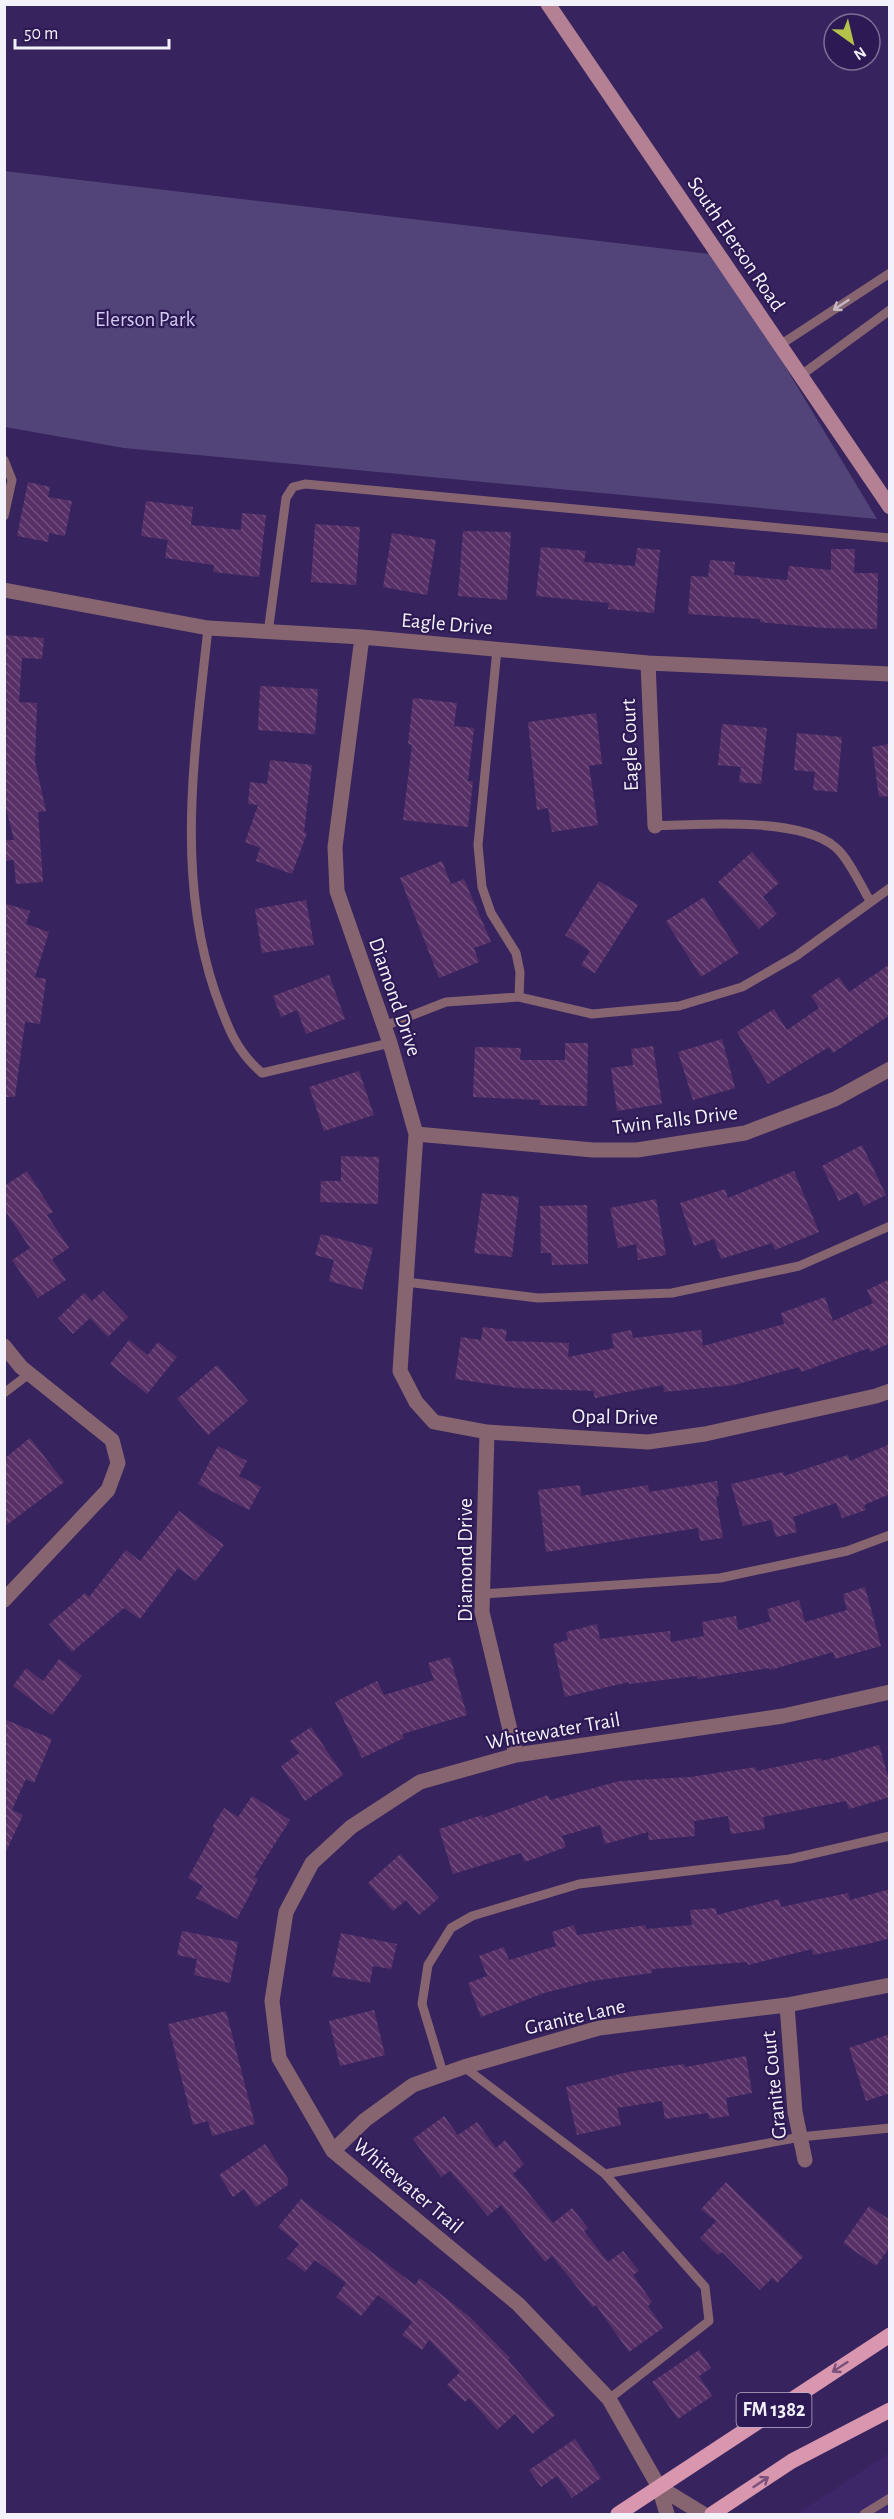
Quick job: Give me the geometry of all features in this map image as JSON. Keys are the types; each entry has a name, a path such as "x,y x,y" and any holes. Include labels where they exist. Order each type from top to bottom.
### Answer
{"main road":[{"name":"FM 1382","path":"618,2514 890,2335"},
{"name":"FM 1382","path":"712,2514 792,2461 890,2410"}],"street":[{"name":"South Elerson Road","path":"548,4 890,507"},
{"name":"Eagle Drive","path":"4,590 208,628 362,637 648,663 890,674"},
{"name":"Diamond Drive","path":"362,637 335,848 337,891 382,1027 390,1043 416,1134 400,1371"},
{"name":"Eagle Court","path":"648,663 655,826"},
{"name":"Twin Falls Drive","path":"416,1134 593,1150 637,1150 745,1133 835,1099 890,1069"},
{"path":"4,1346 29,1374 112,1440 118,1463 108,1490 4,1600"},
{"name":"Opal Drive","path":"400,1371 416,1402 434,1422 487,1432 648,1442 705,1434 890,1391"},
{"name":"Diamond Drive","path":"487,1432 482,1612 516,1755"},
{"name":"Whitewater Trail","path":"668,2514 659,2487 609,2399 518,2304 333,2151 279,2058 272,2001 286,1912 312,1863 351,1827 420,1782 516,1755 783,1716 890,1692"},
{"name":"Granite Lane","path":"333,2151 365,2120 413,2085 443,2073 599,2028 787,2005 890,1985"},
{"name":"Granite Court","path":"787,2005 795,2112 805,2160"},
{"name":"Whitewater Trail","path":"659,2487 703,2514"}],"lane":[{"path":"780,345 890,273"},
{"path":"800,376 890,310"},
{"path":"4,460 12,480 4,516"},
{"path":"268,633 286,498 293,487 305,484 890,538"},
{"path":"208,628 192,776 190,840 196,921 207,968 224,1016 243,1057 262,1073 390,1043"},
{"path":"497,650 478,845 482,886 492,913 516,953 520,972 519,997"},
{"path":"655,826 714,823 786,828 815,835 836,847 870,901"},
{"path":"382,1027 446,1002 519,997 592,1014 680,1006 742,987 796,956 890,888"},
{"path":"406,1282 538,1298 672,1293 800,1266 890,1226"},
{"path":"4,1393 29,1374"},
{"path":"482,1594 720,1578 847,1551 890,1535"},
{"path":"443,2073 422,2004 428,1965 451,1928 472,1916 579,1884 790,1859 890,1836"},
{"path":"464,2067 605,2174 705,2287 709,2321 609,2399"},
{"path":"605,2174 800,2137 890,2128"},
{"path":"864,2514 890,2498"}],"shaded area":[{"path":"889,2453 889,2514 797,2514"}],"green space":[{"name":"Elerson Park","path":"4,171 718,255 877,519 124,448 5,427"}],"building":[{"path":"28,482 50,487 48,497 72,501 65,536 49,533 48,542 17,536"},
{"path":"146,501 193,507 191,525 241,530 242,513 266,515 259,577 213,572 214,565 165,558 168,540 141,536"},
{"path":"315,524 360,527 356,585 311,582"},
{"path":"463,531 511,532 507,600 458,596"},
{"path":"392,533 436,540 427,595 383,587"},
{"path":"541,547 586,551 584,562 635,566 637,548 660,550 654,613 608,609 609,603 536,596"},
{"path":"831,549 855,549 854,573 878,573 877,629 823,628 760,622 760,619 688,614 691,576 708,577 710,560 735,562 734,575 787,580 789,566 831,570"},
{"path":"4,635 44,638 42,659 22,658 19,702 37,703 35,762 46,811 38,812 43,882 16,884 14,860 4,861 4,840 14,840 4,800"},
{"path":"260,686 318,689 315,734 258,730"},
{"path":"413,698 457,703 454,726 474,728 468,781 473,781 468,827 403,820 412,745 408,744"},
{"path":"596,713 602,764 589,766 598,825 552,832 548,808 537,810 528,722"},
{"path":"722,724 767,728 761,784 739,782 741,767 718,765"},
{"path":"797,733 842,737 837,792 813,790 815,772 794,770"},
{"path":"890,744 890,796 879,797 872,747"},
{"path":"270,760 312,765 304,832 307,833 292,874 256,861 260,848 245,842 258,805 248,804 250,782 267,784"},
{"path":"752,852 779,883 763,897 777,914 759,929 718,882"},
{"path":"442,861 451,884 464,879 491,942 474,948 479,962 439,978 400,878"},
{"path":"599,881 638,905 595,973 581,965 590,951 565,935"},
{"path":"704,897 739,953 701,977 666,921"},
{"path":"306,900 314,945 262,953 255,909"},
{"path":"4,903 30,911 26,924 49,932 35,977 46,979 40,1024 25,1022 15,1097 4,1097"},
{"path":"890,964 890,1015 833,1053 829,1047 768,1084 737,1032 774,1009 787,1030 819,1008 811,996 839,977 849,992"},
{"path":"329,975 345,1019 306,1034 297,1010 281,1017 273,996"},
{"path":"722,1039 735,1088 693,1100 678,1052"},
{"path":"565,1043 588,1043 587,1106 540,1105 540,1100 473,1097 475,1047 521,1048 520,1060 565,1060"},
{"path":"653,1046 662,1104 617,1111 611,1068 633,1065 631,1049"},
{"path":"359,1071 374,1115 324,1131 309,1087"},
{"path":"862,1145 886,1195 864,1206 857,1192 839,1201 822,1166"},
{"path":"341,1156 379,1157 378,1204 320,1202 321,1181 341,1181"},
{"path":"27,1171 53,1212 47,1215 69,1248 52,1259 66,1280 38,1298 12,1260 30,1248 4,1209 4,1186"},
{"path":"794,1171 819,1232 775,1250 772,1243 721,1259 714,1239 694,1246 680,1203 725,1189 728,1198"},
{"path":"482,1193 519,1197 512,1257 474,1253"},
{"path":"656,1199 666,1255 638,1260 636,1244 618,1248 610,1208"},
{"path":"587,1205 588,1264 552,1265 551,1253 541,1253 540,1206"},
{"path":"321,1234 373,1248 362,1290 329,1281 334,1260 315,1255"},
{"path":"890,1279 890,1343 870,1352 869,1348 801,1372 799,1367 734,1385 664,1392 663,1385 595,1398 593,1391 517,1388 455,1379 461,1337 481,1340 483,1327 507,1330 505,1341 569,1343 568,1357 614,1348 611,1334 631,1330 633,1338 701,1330 703,1346 784,1324 781,1313 825,1297 833,1321 873,1303 867,1290"},
{"path":"103,1291 128,1317 108,1337 90,1318 73,1334 58,1318 84,1293 92,1301"},
{"path":"129,1340 148,1355 158,1342 177,1357 147,1394 110,1364"},
{"path":"217,1365 248,1401 208,1435 177,1399"},
{"path":"30,1438 64,1482 4,1527 4,1459"},
{"path":"890,1444 890,1494 864,1505 866,1510 842,1518 836,1503 793,1517 797,1532 776,1537 771,1520 743,1526 731,1484 783,1472 784,1476 848,1455 850,1461"},
{"path":"218,1446 247,1461 239,1476 261,1487 249,1510 198,1484"},
{"path":"717,1481 719,1496 716,1497 723,1538 700,1541 698,1528 546,1552 538,1490 580,1485 581,1496 648,1485 649,1492"},
{"path":"179,1511 224,1545 196,1581 178,1568 140,1619 124,1608 72,1652 49,1624 85,1593 89,1597 126,1550 140,1561"},
{"path":"865,1587 881,1646 835,1659 833,1652 770,1670 769,1668 698,1679 697,1676 629,1684 629,1682 565,1697 553,1644 568,1640 566,1632 597,1624 600,1639 670,1631 671,1642 704,1636 702,1622 736,1616 738,1630 771,1621 767,1609 799,1600 805,1622 847,1610 843,1594"},
{"path":"450,1657 467,1715 402,1734 404,1738 362,1758 335,1702 377,1681 384,1695 434,1680 428,1663"},
{"path":"59,1659 82,1676 52,1715 13,1686 26,1668 43,1681"},
{"path":"4,1719 52,1739 34,1783 26,1779 12,1810 23,1815 4,1856"},
{"path":"311,1727 343,1775 305,1801 281,1766 299,1753 290,1741"},
{"path":"879,1745 890,1783 890,1797 849,1809 846,1801 763,1817 765,1829 731,1834 728,1816 694,1821 695,1836 649,1840 648,1832 605,1844 600,1825 562,1836 566,1847 525,1862 521,1853 453,1874 439,1829 482,1815 483,1818 548,1795 550,1800 619,1781 690,1777 756,1767 756,1771 821,1758 822,1761"},
{"path":"252,1796 290,1820 254,1877 258,1879 237,1919 196,1898 203,1886 188,1878 215,1829 212,1827 224,1808 238,1817"},
{"path":"400,1854 439,1898 419,1915 406,1900 393,1911 368,1883"},
{"path":"890,1889 890,1938 868,1944 813,1955 812,1949 748,1965 747,1962 652,1969 652,1973 592,1981 544,1993 481,2017 468,1983 487,1976 479,1956 504,1947 509,1960 556,1946 552,1932 574,1925 577,1935 646,1925 646,1929 692,1925 690,1910 716,1908 717,1915 779,1899 781,1907 848,1893 850,1900"},
{"path":"182,1931 238,1942 230,1983 194,1975 197,1959 177,1955"},
{"path":"341,1933 397,1944 391,1969 373,1966 370,1983 332,1976"},
{"path":"374,2010 385,2055 340,2066 329,2021"},
{"path":"226,2011 255,2124 212,2136 208,2121 193,2125 168,2024"},
{"path":"890,2034 890,2093 866,2101 849,2048"},
{"path":"746,2056 752,2093 726,2098 729,2116 709,2119 708,2113 665,2119 662,2101 617,2108 621,2125 577,2135 566,2087 628,2072 684,2064 685,2067"},
{"path":"444,2116 458,2135 477,2122 496,2148 505,2140 524,2164 513,2174 553,2223 572,2208 588,2228 584,2231 608,2262 623,2251 639,2271 633,2275 652,2302 648,2306 663,2328 629,2352 596,2305 593,2307 552,2256 545,2262 501,2205 488,2216 450,2171 441,2177 413,2139"},
{"path":"265,2144 288,2179 288,2185 256,2207 244,2189 233,2197 219,2175"},
{"path":"726,2182 803,2257 777,2283 772,2278 760,2290 722,2252 718,2255 700,2238 716,2221 701,2209"},
{"path":"301,2199 415,2285 420,2278 470,2317 510,2358 508,2360 555,2415 532,2434 515,2414 497,2430 469,2398 465,2402 447,2385 460,2372 429,2340 422,2350 402,2335 412,2322 378,2295 361,2316 336,2297 346,2283 315,2260 305,2272 287,2258 299,2244 278,2227"},
{"path":"869,2206 890,2220 890,2247 876,2266 843,2243"},
{"path":"699,2350 711,2368 699,2376 712,2396 678,2419 652,2382"},
{"path":"575,2439 601,2478 572,2498 557,2476 541,2487 529,2470"}]}
